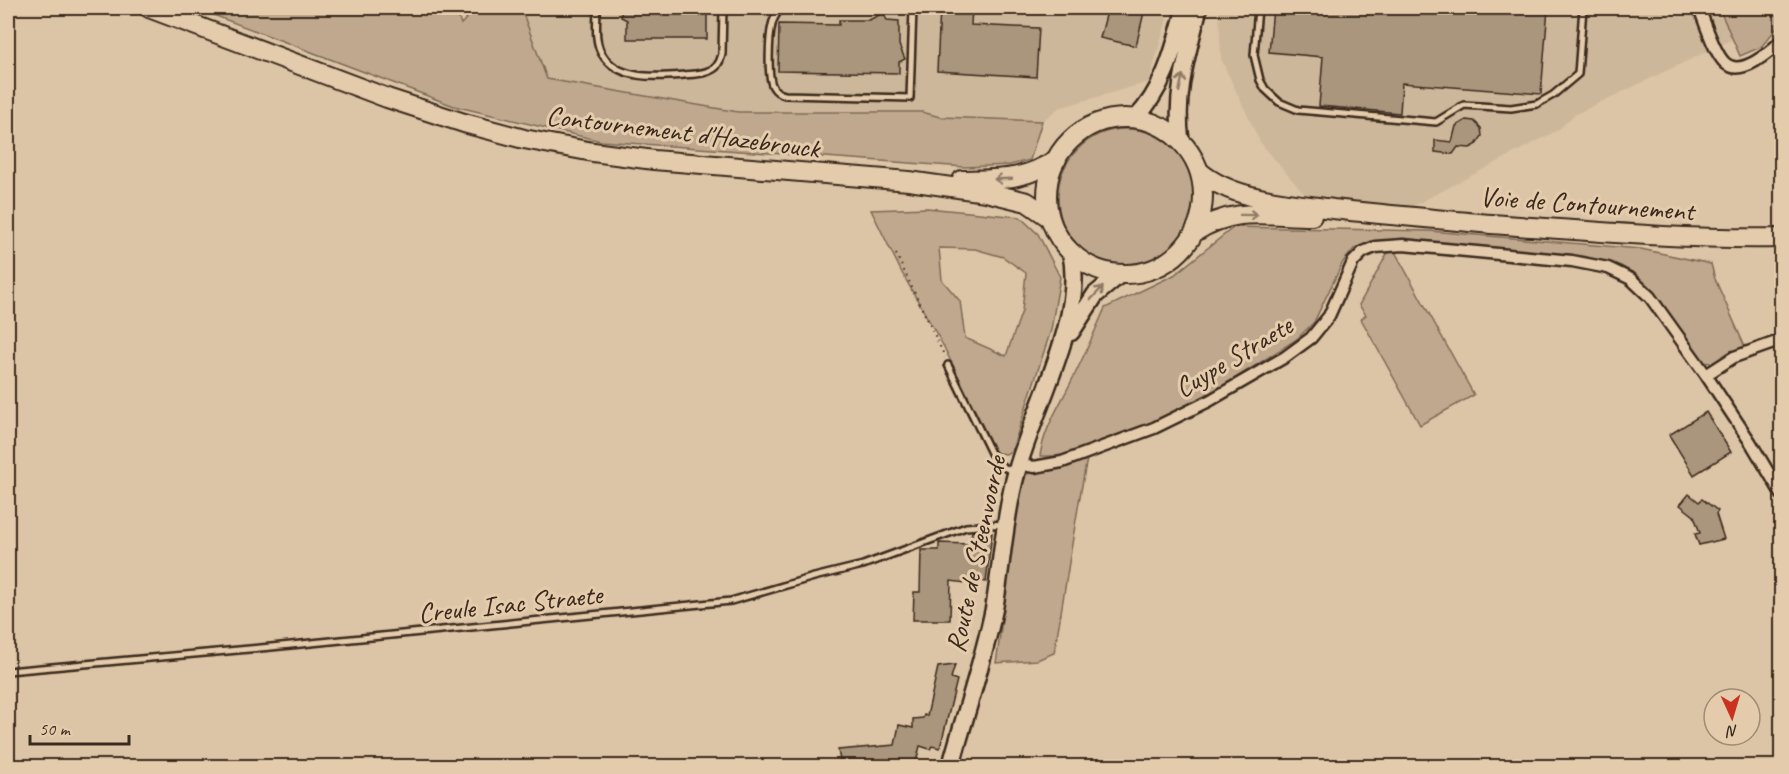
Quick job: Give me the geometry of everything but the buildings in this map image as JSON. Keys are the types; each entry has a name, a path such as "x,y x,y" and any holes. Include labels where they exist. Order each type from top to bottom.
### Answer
{"highway":[{"name":"Contournement d'Hazebrouck","path":"149,8 387,99 524,139 584,151 654,160 909,181 986,192 1019,199 1034,206 1050,218"},
{"path":"1135,119 1163,128 1180,141 1190,152 1199,171 1203,199 1200,219 1182,249 1166,262 1141,273 1120,274 1105,272 1090,266 1071,252 1056,233 1047,203 1048,188 1057,159 1072,139 1094,125 1110,120 1135,119"},
{"name":"Contournement d'Hazebrouck","path":"909,181 1012,178 1034,172 1057,159"},
{"name":"Voie de Contournement","path":"1199,171 1213,182 1245,194 1291,203 1388,216"},
{"name":"Voie de Contournement","path":"1194,232 1221,218 1239,214 1388,216 1647,235 1782,238"}],"main road":[{"path":"1135,119 1147,106 1161,84 1185,8"},
{"path":"1180,141 1179,96 1199,8"},
{"name":"Route de Steenvoorde","path":"951,766 991,622 1005,524 1017,468 1058,354 1074,291 1075,276 1071,252"},
{"name":"Route de Steenvoorde","path":"1058,354 1090,301 1120,274"}],"street":[{"path":"1699,8 1719,55 1730,66 1739,67 1751,63 1782,40"},
{"name":"Cuype Straete","path":"1017,468 1062,462 1154,428 1196,409 1285,357 1311,338 1323,324 1357,258 1369,249 1383,245 1403,245 1586,263 1616,271 1631,279 1645,291 1706,375 1782,495"},
{"path":"1706,375 1741,353 1782,340"}],"lane":[{"path":"597,8 598,41 605,58 632,74 661,77 704,72 718,64 722,54 723,8"},
{"path":"781,8 771,28 770,73 777,92 785,95 910,98 913,8"},
{"path":"1258,8 1254,55 1257,72 1265,89 1279,102 1288,107 1309,112 1436,122 1464,105 1520,108 1537,104 1553,95 1578,74 1583,8"},
{"path":"948,365 993,457 1003,467 1017,468"},
{"name":"Creule Isac Straete","path":"8,671 730,602 863,565 966,527 1005,524"}],"path":[{"path":"897,254 948,365"}],"shaded area":[{"path":"195,8 455,8 461,24 476,8 521,8 547,79 738,112 922,112 940,117 1042,121 1030,160 1010,165 965,167 601,141 454,106"},
{"path":"521,8 1170,8 1149,82 1059,108 1042,121 940,117 922,112 738,112 546,78"},
{"path":"1212,8 1719,8 1733,39 1574,115 1558,130 1406,210 1310,201 1260,142 1221,59 1219,11"},
{"path":"1719,8 1781,8 1781,23 1761,47 1740,56"},
{"path":"1126,129 1152,134 1164,140 1174,149 1183,159 1189,171 1194,197 1189,223 1183,235 1174,245 1164,254 1152,260 1126,265 1100,260 1088,254 1078,245 1069,235 1063,223 1058,197 1063,171 1069,159 1078,149 1088,140 1100,134"},
{"path":"927,208 1020,217 1038,234 1060,277 1051,330 1012,450 1006,454 998,453 992,448 944,347 902,273 871,210","holes":["939,248 975,249 1003,257 1026,273 1022,311 1006,356 965,338 960,301 942,280"]},
{"path":"1234,227 1429,231 1641,249 1711,264 1715,279 1745,347 1712,363 1702,362 1639,277 1621,266 1606,261 1380,240 1354,249 1343,262 1314,322 1297,339 1203,399 1185,409 1090,447 1060,456 1040,456 1048,428 1105,308 1174,275"},
{"path":"1392,250 1474,395 1420,425 1361,319 1366,315 1359,305 1387,254"},
{"path":"1087,459 1054,653 1037,660 996,663 1011,544 1026,474 1068,467"}]}
